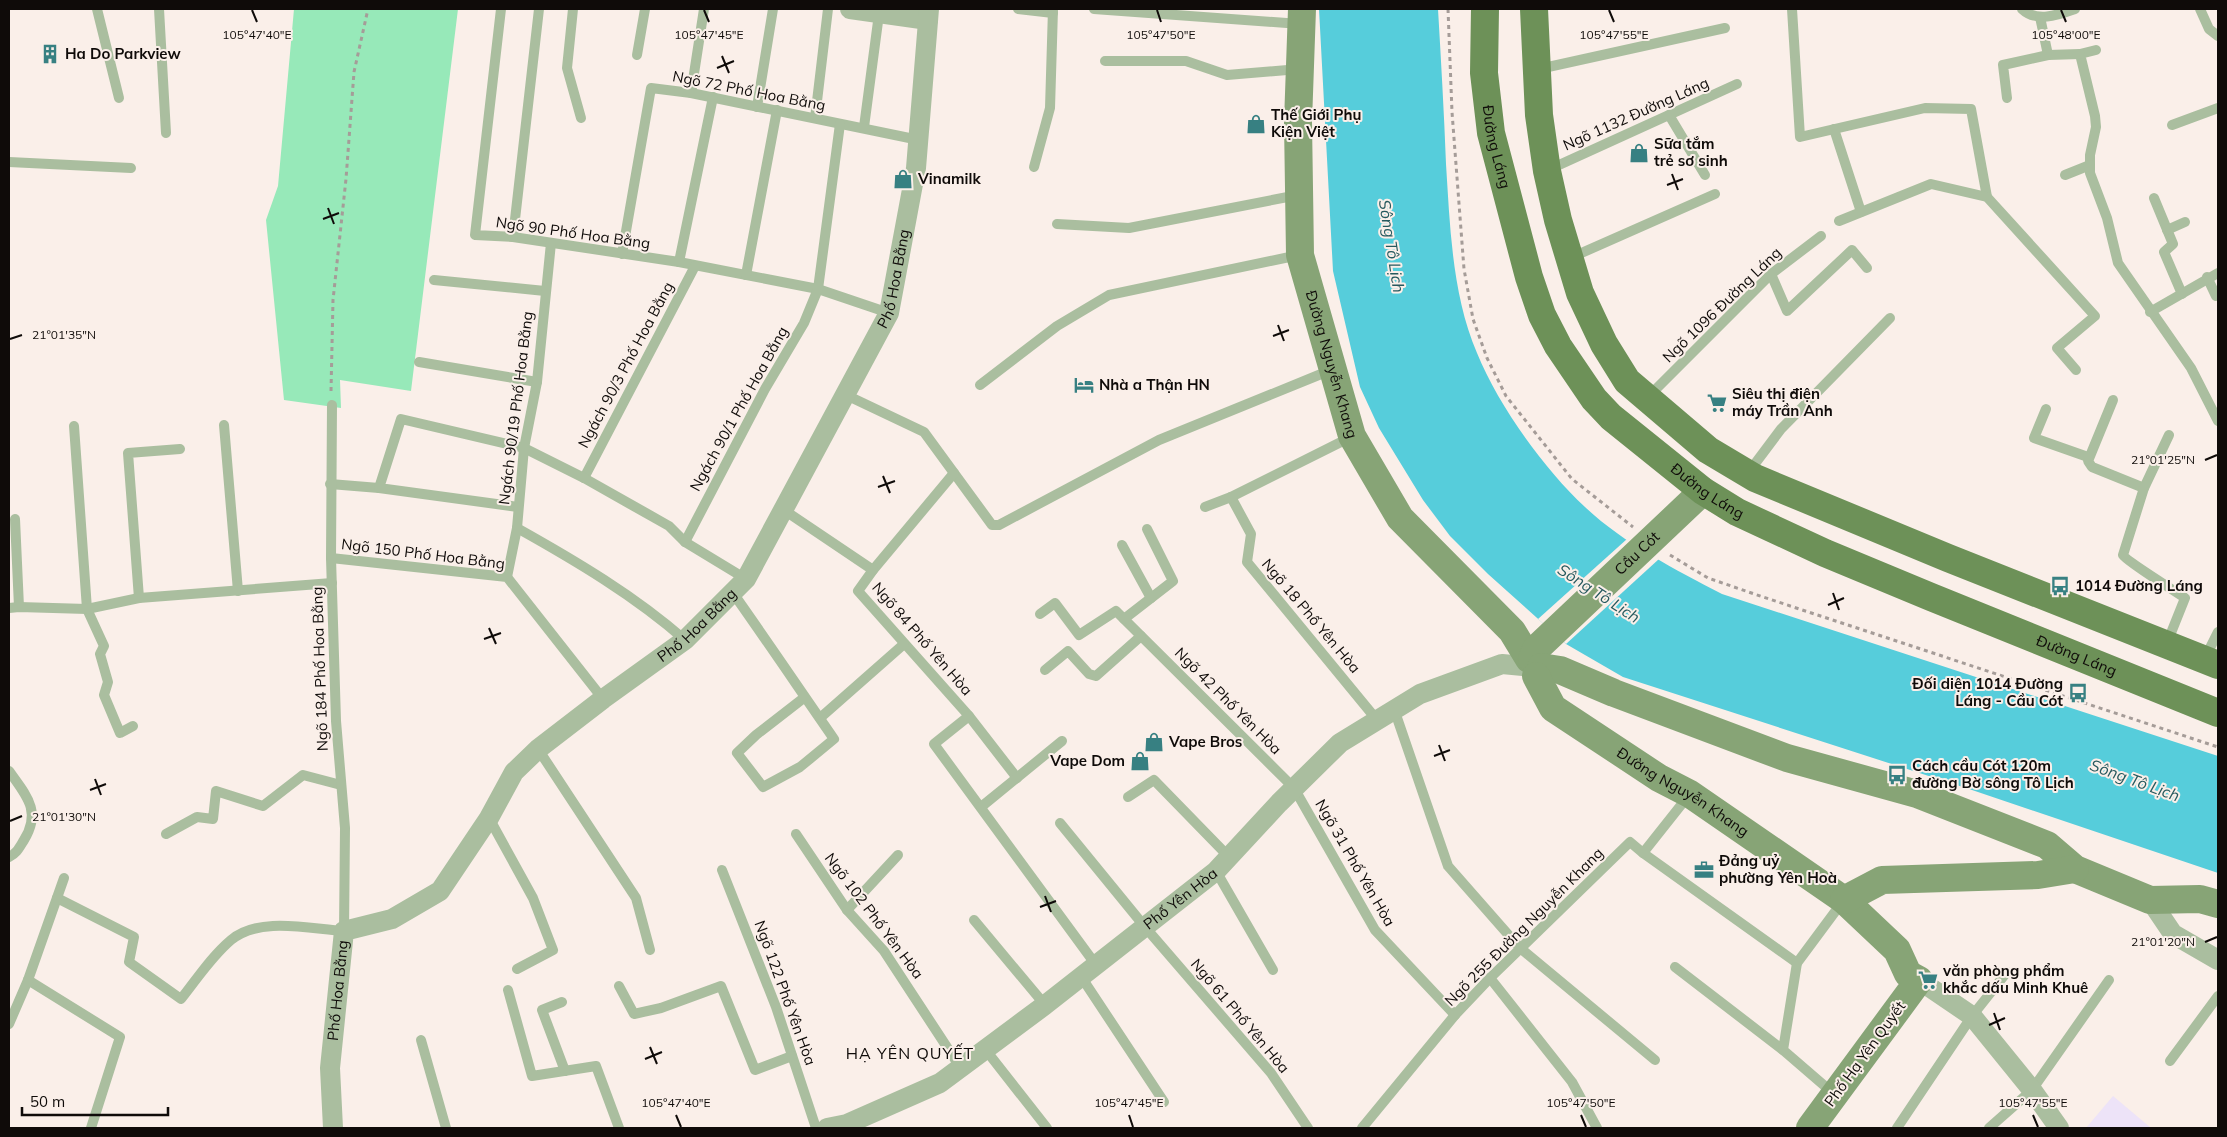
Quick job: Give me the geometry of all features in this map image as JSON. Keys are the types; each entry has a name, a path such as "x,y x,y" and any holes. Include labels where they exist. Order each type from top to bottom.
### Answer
{"main road":[{"name":"Đường Láng","path":"1485,9 1484,73 1491,134 1516,235 1542,315 1558,346 1594,399 1611,417 1703,491 1737,512 1825,553 2218,713"},
{"path":"1534,9 1535,70 1539,115 1547,170 1569,259 1580,293 1604,344 1627,381 1708,450 1748,473 1948,558 2211,662"},
{"name":"Đường Nguyễn Khang","path":"1302,17 1300,69 1300,255 1352,436 1400,518 1512,631 1532,665 1553,708 1659,778 1690,794 1844,900 1897,950 1908,974 1919,980"},
{"name":"Cầu Cót","path":"1532,665 1536,649 1552,632 1703,491"},
{"path":"1931,597 1948,558"},
{"path":"1532,665 1560,670 1614,693 1787,758 1917,794 2047,844 2075,869 2150,900 2200,899 2218,904"},
{"path":"1844,900 1882,880 2038,876 2075,869"},
{"name":"Phố Hạ Yên Quyết","path":"1810,1128 1919,980"}],"street":[{"path":"850,9 879,14 929,14"},
{"name":"Phố Hoa Bằng","path":"332,1128 330,1068 344,931 392,919 440,891 489,818 514,772 538,749 684,640 739,586 784,510 889,313 919,140 929,14"},
{"name":"Phố Yên Hòa","path":"827,1128 846,1124 940,1083 1045,1005 1223,864 1294,788 1340,743 1420,694 1502,664 1532,665"},
{"path":"2150,900 2173,934 2218,960"},
{"path":"1919,980 1972,1016 2032,1090 2059,1128"}],"lane":[{"path":"97,9 119,98"},
{"path":"160,9 166,133"},
{"name":"Ngõ 90 Phố Hoa Bằng","path":"501,9 475,235 551,242 678,262 818,289 889,313"},
{"path":"513,238 539,9"},
{"path":"573,9 567,68 581,118"},
{"path":"637,55 645,9"},
{"path":"691,93 704,9"},
{"path":"757,108 773,9"},
{"path":"815,118 828,9"},
{"path":"1018,9 1053,11 1050,108 1034,167"},
{"path":"1094,9 1302,17"},
{"path":"1792,9 1800,137 1925,108 1971,109 1987,197 2095,316 2057,348 2076,370"},
{"path":"2022,9 2040,17 2049,17 2075,9"},
{"path":"2200,9 2209,29 2218,36"},
{"path":"864,127 879,14"},
{"path":"2040,17 2048,55"},
{"path":"1535,70 1725,28"},
{"path":"2007,98 2003,65 2048,55 2080,54 2096,50"},
{"path":"2080,54 2096,127 2090,173 2107,218 2118,263 2150,312 2191,368 2218,419"},
{"path":"1105,61 1186,61 1227,75 1300,69"},
{"name":"Ngõ 1132 Đường Láng","path":"1547,170 1737,84"},
{"name":"Ngõ 72 Phố Hoa Bằng","path":"622,254 651,88 691,93 757,108 777,110 840,124 864,127 919,140"},
{"path":"678,262 712,98"},
{"path":"2172,125 2218,108"},
{"path":"746,275 777,110"},
{"path":"1669,115 1705,175"},
{"name":"Ngách 90/1 Phố Hoa Bằng","path":"685,542 765,389 804,323 818,289 840,124"},
{"path":"1834,129 1861,212"},
{"path":"9,162 131,168"},
{"path":"2065,175 2090,165"},
{"path":"1839,221 1931,184 1987,197"},
{"path":"1057,224 1129,228 1299,194"},
{"path":"1569,259 1715,194"},
{"path":"2154,198 2173,244 2164,252 2182,294"},
{"path":"2167,230 2185,222"},
{"name":"Ngõ 1096 Đường Láng","path":"1647,399 1772,274 1820,236"},
{"name":"Ngách 90/19 Phố Hoa Bằng","path":"507,576 517,528 524,448 537,382 551,242"},
{"path":"1772,274 1787,311 1852,250 1866,268"},
{"path":"980,385 1057,326 1109,296 1300,255"},
{"name":"Ngách 90/3 Phố Hoa Bằng","path":"584,478 695,266"},
{"path":"2150,312 2207,277 2218,273"},
{"path":"2207,277 2216,296"},
{"path":"434,280 545,292"},
{"path":"1748,473 1781,429 1890,318"},
{"path":"419,362 537,382"},
{"path":"846,394 924,432 992,525 999,525 1159,440 1332,369"},
{"path":"2113,400 2088,457 2092,467 2144,488"},
{"name":"Ngõ 184 Phố Hoa Bằng","path":"332,405 331,558 336,722 345,828 344,931"},
{"path":"2046,409 2034,438 2088,457"},
{"path":"379,488 401,419 524,448 584,478 669,526 685,542 739,586 805,697 834,739 800,767 763,787 737,753 805,697"},
{"path":"224,425 238,591"},
{"path":"74,426 87,609 104,646 100,654 108,682 104,695 120,733 134,726"},
{"path":"2167,644 2185,598 2146,571 2128,562 2123,555 2144,488 2168,435"},
{"path":"1205,507 1231,497 1352,436"},
{"path":"139,598 128,453 180,449"},
{"name":"Ngõ 84 Phố Yên Hòa","path":"954,473 873,570 858,591 969,716 934,744 981,807 1089,971 1164,1102"},
{"path":"330,484 379,488 518,507"},
{"name":"Ngõ 18 Phố Yên Hòa","path":"1231,497 1251,534 1247,562 1377,720"},
{"path":"784,510 873,570"},
{"path":"15,519 12,609 87,609 139,598 332,583"},
{"path":"517,528 566,555 657,616 684,640"},
{"path":"1040,614 1055,603 1079,635 1116,611 1124,619 1173,581 1147,529"},
{"path":"1122,545 1151,598"},
{"path":"1152,549 1169,584"},
{"name":"Ngõ 150 Phố Hoa Bằng","path":"331,558 507,576 603,699"},
{"name":"Ngõ 42 Phố Yên Hòa","path":"1124,619 1294,788"},
{"path":"2211,662 2218,632"},
{"path":"1045,670 1068,651 1089,674 1096,676 1141,636"},
{"path":"820,718 904,644"},
{"path":"1394,709 1448,866 1520,948 1655,1060"},
{"path":"969,716 1017,778"},
{"path":"981,807 1062,741"},
{"path":"538,749 636,898 650,950"},
{"path":"9,771 24,792 34,813 31,830 16,854 9,857"},
{"path":"166,834 197,817 212,819 216,791 263,806 303,775 341,785"},
{"path":"1128,797 1154,780 1223,864 1273,970"},
{"name":"Ngõ 31 Phố Yên Hòa","path":"1294,788 1374,930 1455,1016"},
{"path":"1690,794 1643,853 1797,963"},
{"path":"489,818 533,898 553,950 517,968"},
{"name":"Ngõ 61 Phố Yên Hòa","path":"1060,823 1144,927 1272,1073 1308,1128"},
{"name":"Ngõ 102 Phố Yên Hòa","path":"796,834 847,910 884,951 960,1067"},
{"name":"Ngõ 255 Đường Nguyễn Khang","path":"1362,1128 1455,1016 1520,948 1630,842 1643,853"},
{"path":"847,910 898,856"},
{"name":"Ngõ 122 Phố Yên Hòa","path":"722,870 776,1007 816,1128"},
{"path":"9,1024 28,980 64,878"},
{"path":"57,898 134,937 129,962 181,999 212,959 232,939 250,930 270,926 344,931"},
{"path":"1783,1050 1797,963 1844,900"},
{"path":"974,920 1045,1005"},
{"path":"1676,967 1783,1050 1835,1095"},
{"path":"1897,1128 1972,1016 2007,972"},
{"path":"1490,978 1572,1082 1597,1128"},
{"path":"28,980 120,1037 91,1128"},
{"path":"1989,1128 2032,1090 2109,980"},
{"path":"619,986 634,1014 661,1008 721,986 755,1070 792,1056"},
{"path":"508,990 532,1076 596,1066 619,1128"},
{"path":"2170,1060 2218,996"},
{"path":"562,1002 542,1010 565,1071"},
{"path":"421,1040 446,1128"},
{"path":"985,1049 1047,1128"}],"path":[{"path":"332,405 333,300 346,179 354,72 368,9"}],"shaded area":[{"path":"2113,1096 2151,1128 2086,1128"}],"green space":[{"path":"294,9 458,9 411,391 340,380 341,408 284,400 266,220 278,186"}],"water":[{"name":"Sông Tô Lịch","path":"1319,9 1438,9 1451,236 1462,308 1477,353 1497,394 1538,455 1569,492 1600,520 1633,544 1722,594 2218,756 2218,873 1972,790 1623,677 1566,644 1488,574 1450,536 1423,500 1379,428 1360,387 1333,271"}],"pier":[{"path":"1627,539 1659,559 1566,644 1538,619"}],"place":[{"name":"Ha Do Parkview","path":"50,54"},
{"name":"Thế Giới Phụ Kiện Việt","path":"1256,124"},
{"name":"Sữa tắm trẻ sơ sinh","path":"1639,153"},
{"name":"Vinamilk","path":"903,179"},
{"name":"Nhà a Thận HN","path":"1084,385"},
{"name":"Siêu thị điện máy Trần Anh","path":"1717,403"},
{"name":"1014 Đường Láng","path":"2060,586"},
{"name":"Đối diện 1014 Đường Láng - Cầu Cót","path":"2078,693"},
{"name":"Vape Bros","path":"1154,742"},
{"name":"Vape Dom","path":"1140,761"},
{"name":"Cách cầu Cót 120m đường Bờ sông Tô Lịch","path":"1897,775"},
{"name":"Đảng uỷ phường Yên Hoà","path":"1704,870"},
{"name":"văn phòng phẩm khắc dấu Minh Khuê","path":"1928,980"}],"district":[{"name":"HẠ YÊN QUYẾT","path":"910,1053"}]}
